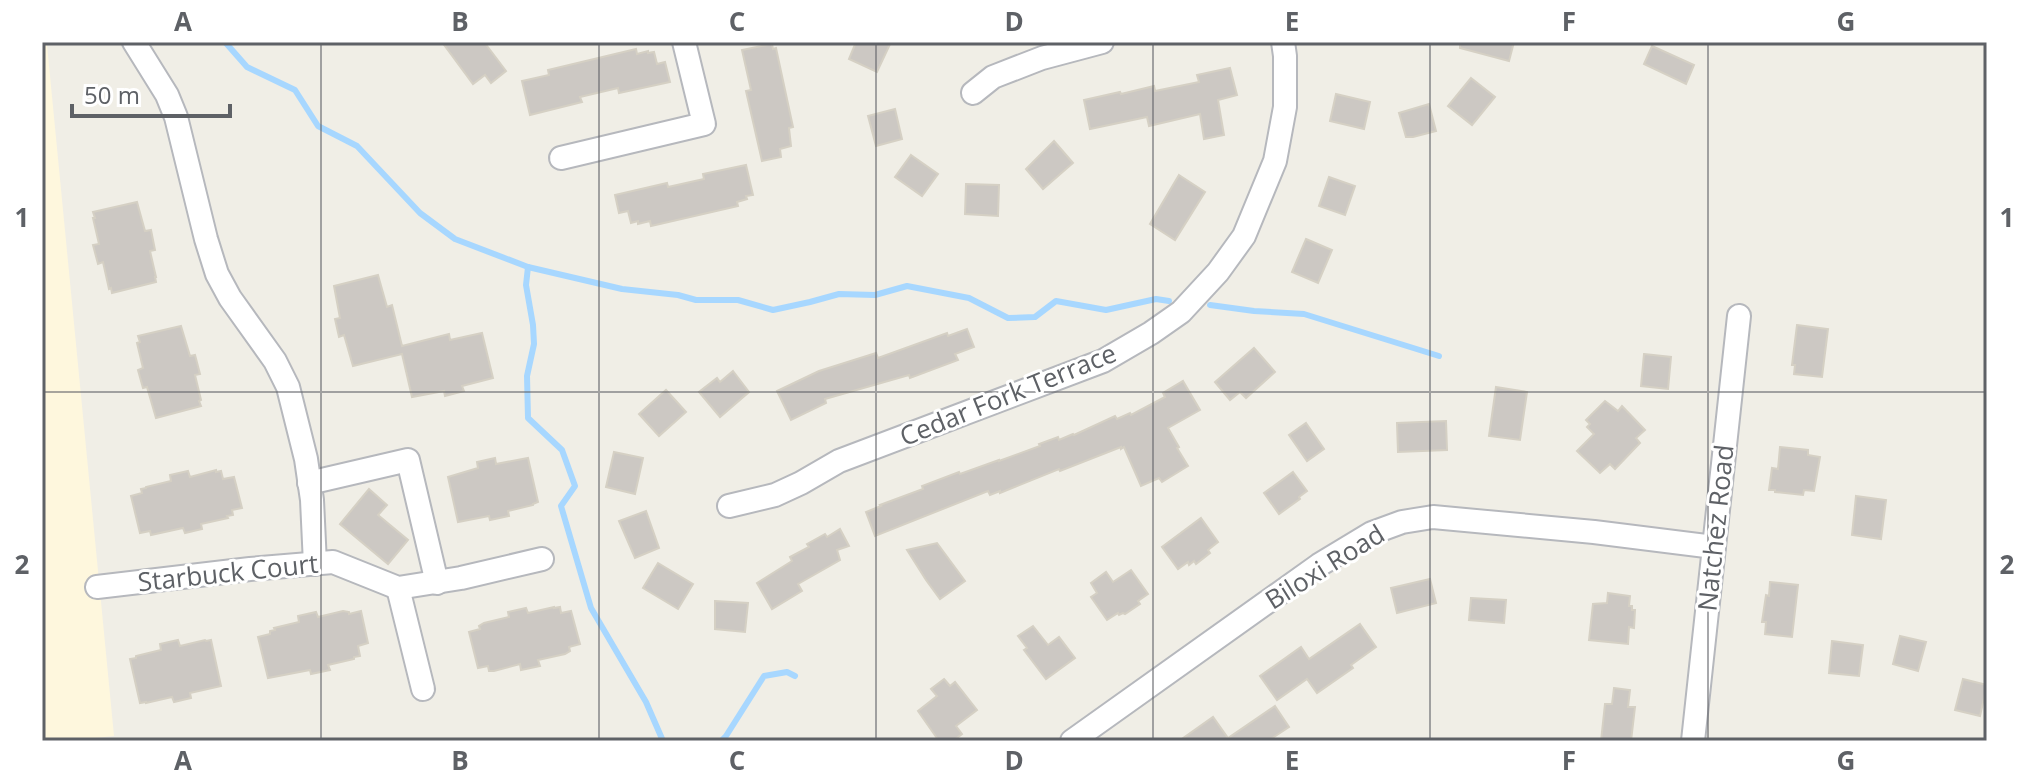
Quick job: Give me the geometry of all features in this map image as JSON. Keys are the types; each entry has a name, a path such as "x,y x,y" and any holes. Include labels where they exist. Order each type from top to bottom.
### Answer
{"street":[{"path":"134,42 167,95 176,117 217,274 230,298 275,361 288,387 306,459 312,500 315,564"},
{"path":"561,158 704,124 684,42"},
{"path":"973,93 993,77 1042,58 1102,42"},
{"name":"Cedar Fork Terrace","path":"729,506 775,495 839,461 1103,361 1181,312 1218,272 1244,236 1275,161 1285,107 1283,42"},
{"name":"Natchez Road","path":"1693,741 1739,316"},
{"path":"309,483 408,460 437,583"},
{"name":"Biloxi Road","path":"1072,741 1319,565 1372,533 1402,522 1433,517 1714,547"},
{"path":"423,689 398,588 437,583 542,559"},
{"name":"Starbuck Court","path":"97,587 333,562 398,588"}],"shaded area":[{"path":"47,45 114,736 67,741 42,741 42,46"}],"building":[{"path":"442,42 484,42 506,71 491,83 485,75 473,84"},
{"path":"856,42 891,42 877,72 849,59"},
{"path":"1460,42 1514,42 1509,61 1460,48"},
{"path":"772,44 773,49 776,48 793,127 789,128 791,146 780,149 781,157 762,161 746,91 751,90 742,50"},
{"path":"1652,46 1694,65 1686,84 1644,64"},
{"path":"636,49 637,54 654,52 657,64 665,62 670,82 619,93 618,88 580,97 582,102 530,115 522,81 549,75 548,70"},
{"path":"1230,68 1237,95 1218,100 1224,135 1204,139 1200,114 1149,126 1147,117 1090,129 1084,100 1154,86 1155,91 1199,82 1197,75"},
{"path":"1471,78 1495,97 1472,125 1448,106"},
{"path":"1336,94 1370,102 1364,129 1330,121"},
{"path":"1429,104 1436,131 1406,137 1399,113"},
{"path":"895,109 902,139 876,146 868,116"},
{"path":"1054,141 1073,163 1043,189 1026,169"},
{"path":"911,155 938,174 922,196 895,177"},
{"path":"746,165 753,195 737,202 738,206 651,226 650,221 631,223 628,211 619,213 615,195 667,183 668,187 704,179 703,174"},
{"path":"1179,175 1205,192 1175,240 1150,224"},
{"path":"1329,177 1355,186 1345,215 1319,206"},
{"path":"966,184 999,185 998,216 965,214"},
{"path":"137,202 145,231 151,230 155,250 150,251 156,282 112,293 103,262 98,264 93,245 99,244 93,212"},
{"path":"1306,239 1332,250 1318,283 1292,272"},
{"path":"378,275 387,307 392,305 402,346 449,334 450,340 482,333 493,378 462,386 464,391 445,396 444,391 412,397 402,354 353,366 344,335 339,337 335,319 340,318 334,286"},
{"path":"1797,325 1828,329 1822,377 1794,374 1795,365 1792,365"},
{"path":"181,326 190,356 195,355 200,374 195,375 201,406 156,418 147,387 143,388 138,370 143,368 138,336"},
{"path":"967,329 974,347 955,354 958,360 910,378 909,375 825,399 826,403 791,420 777,391 819,371 876,353 878,358"},
{"path":"1254,348 1275,372 1246,398 1240,392 1230,400 1215,382"},
{"path":"1644,354 1671,357 1668,389 1641,386"},
{"path":"733,371 749,392 720,417 699,392 717,378 720,382"},
{"path":"1183,381 1200,410 1168,428 1188,466 1162,482 1159,478 1141,486 1124,447 1121,447 1000,493 990,495 988,491 875,536 866,512 959,472 999,461 1058,437 1059,440 1074,435 1115,416 1117,419 1131,415 1165,397 1163,393"},
{"path":"1496,387 1527,392 1520,440 1489,436"},
{"path":"666,390 686,412 659,436 639,414"},
{"path":"1605,401 1618,411 1622,406 1645,430 1636,438 1640,443 1615,469 1610,464 1600,473 1577,451 1594,434 1587,427 1590,424 1586,420"},
{"path":"1446,421 1447,450 1398,452 1397,423"},
{"path":"1306,423 1324,449 1307,461 1289,435"},
{"path":"1780,447 1808,450 1808,455 1820,457 1814,491 1804,490 1803,495 1769,490 1772,468 1778,469"},
{"path":"614,452 643,458 635,494 606,487"},
{"path":"495,458 496,464 528,458 538,502 508,511 509,516 458,522 448,477 478,468 477,462"},
{"path":"188,471 190,477 221,471 223,479 234,477 242,508 232,510 233,515 228,518 201,524 202,529 185,533 183,528 151,535 150,531 140,533 131,496 142,493 141,489 146,487 171,481 170,475"},
{"path":"1293,472 1307,491 1279,514 1264,493"},
{"path":"369,489 387,505 378,515 408,540 388,564 340,524"},
{"path":"1856,496 1886,500 1881,539 1852,535"},
{"path":"646,511 659,548 635,558 619,521"},
{"path":"1201,518 1218,542 1196,564 1194,561 1189,565 1188,562 1178,569 1162,547"},
{"path":"840,529 849,546 837,550 840,560 798,584 802,591 772,609 757,583 792,561 790,557 809,547 807,544"},
{"path":"937,543 965,581 940,599 907,550"},
{"path":"658,563 693,584 678,609 643,588"},
{"path":"1131,570 1148,594 1125,614 1118,613 1107,620 1091,597 1097,593 1091,583 1106,572 1113,582"},
{"path":"1430,579 1436,603 1397,613 1391,588"},
{"path":"1770,582 1798,585 1792,637 1765,634 1766,622 1762,622"},
{"path":"1608,593 1630,596 1629,606 1635,610 1634,628 1629,627 1628,644 1589,640 1593,604 1607,603"},
{"path":"1471,598 1506,600 1504,623 1469,620"},
{"path":"715,601 748,603 745,632 715,629"},
{"path":"560,607 561,613 571,611 580,644 569,647 570,651 565,654 538,660 540,666 521,670 520,664 494,671 489,671 488,666 478,668 469,632 480,629 479,626 484,623 509,617 508,612 526,608 528,613"},
{"path":"343,611 349,614 361,611 368,643 358,646 360,656 328,665 330,670 311,674 310,670 268,678 258,637 270,634 274,628 299,622 298,616 316,612 318,617"},
{"path":"1360,624 1376,647 1351,665 1353,668 1317,693 1307,679 1277,700 1260,676 1301,647 1309,659"},
{"path":"1033,626 1048,645 1059,637 1075,658 1046,679 1024,650 1027,648 1018,636"},
{"path":"1900,636 1926,642 1918,671 1893,664"},
{"path":"178,640 180,646 211,640 221,686 190,693 191,698 174,702 172,697 140,703 130,659 161,650 160,644"},
{"path":"1832,641 1863,645 1859,676 1829,673"},
{"path":"944,679 950,686 955,682 977,710 956,726 962,734 953,741 939,741 918,711 937,696 931,689"},
{"path":"1963,679 1987,685 1980,716 1955,710"},
{"path":"1614,688 1630,690 1628,707 1635,707 1631,741 1601,741 1605,704 1612,704"},
{"path":"1275,706 1289,727 1268,741 1179,741 1213,717 1228,738"}],"waterway":[{"path":"225,42 247,67 295,90 318,126 357,146 420,213 455,239 528,267 622,289 696,300 738,300 773,310 839,294 875,295 907,286 969,298 1008,318 1035,317 1056,301 1106,310 1156,299 1169,301"},
{"path":"528,267 526,285 534,344 527,376 528,418 562,450 575,486 561,506 591,608 646,702 663,741"},
{"path":"1210,305 1304,314 1439,356"},
{"path":"721,741 764,676 787,672 795,676"}]}
